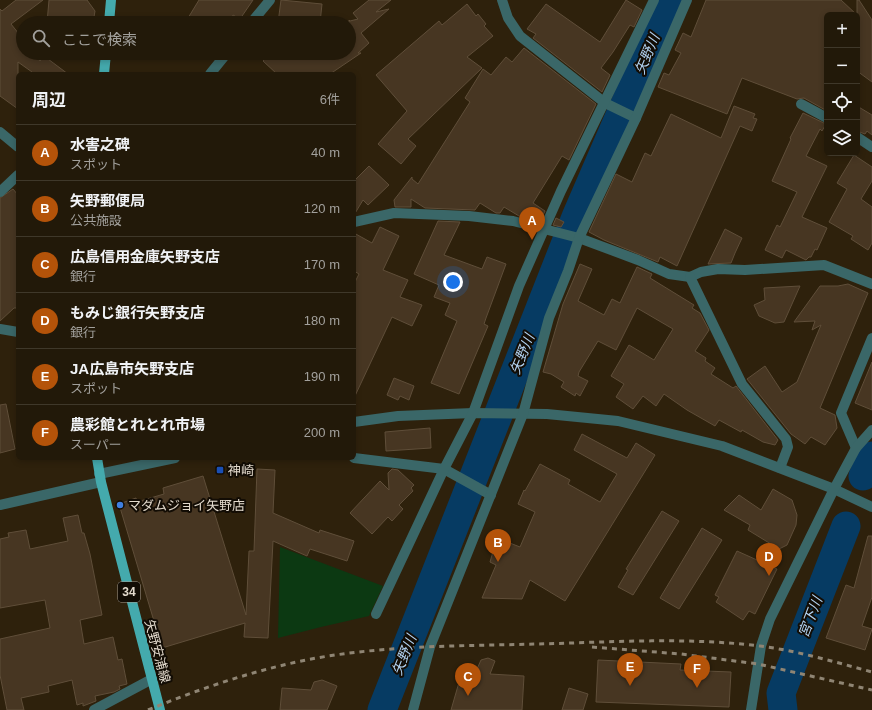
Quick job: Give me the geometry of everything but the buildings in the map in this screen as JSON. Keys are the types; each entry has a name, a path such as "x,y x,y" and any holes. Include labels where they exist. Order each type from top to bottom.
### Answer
{"main road":[{"path":"110,16 111,0"},
{"path":"104,72 105,60"},
{"name":"矢野安浦線","path":"97,460 100,478 160,710"}],"street":[{"path":"257,16 270,0"},
{"path":"503,0 508,18 520,36 609,105 634,117"},
{"path":"376,614 444,469 476,413 519,286 549,230 561,191 609,105 654,0"},
{"path":"413,710 430,647 491,495 520,414 549,318 568,271 576,237 634,117 687,0"},
{"path":"212,72 221,60"},
{"path":"801,104 824,116"},
{"path":"0,132 16,144"},
{"path":"860,139 872,147"},
{"path":"0,192 16,177"},
{"path":"356,222 394,213 498,219 576,237 638,260 669,274 690,277 701,272 718,269 745,270 824,265 872,284"},
{"path":"690,277 742,384 786,439 788,447 780,468"},
{"path":"0,329 16,332"},
{"path":"856,448 841,413 872,338"},
{"path":"356,422 398,416 476,413 546,414 618,421 722,446 834,489 872,507"},
{"path":"751,710 761,646 770,619 834,489 856,448 872,430"},
{"path":"356,458 444,469 491,495"},
{"path":"0,505 168,460"},
{"path":"94,710 152,679"}],"green space":[{"path":"280,547 383,586 369,616 278,638"}],"waterway":[{"name":"矢野川","path":"382,710 576,217 670,0"},
{"name":"宮下川","path":"863,476 872,456"},
{"name":"宮下川","path":"783,710 781,693 846,526"}],"railway":[{"path":"148,710 226,681 286,664 364,651 422,647 622,641 733,643 774,648 816,657 872,672"},
{"path":"592,647 681,654 758,664 872,690"}],"place":[{"name":"水害之碑","path":"532,240"},
{"name":"神崎","path":"220,470"},
{"name":"マダムジョイ矢野店","path":"120,505"},
{"name":"矢野郵便局","path":"498,562"},
{"name":"もみじ銀行矢野支店","path":"769,576"},
{"name":"JA広島市矢野支店","path":"630,686"},
{"name":"農彩館とれとれ市場","path":"697,688"},
{"name":"広島信用金庫矢野支店","path":"468,696"}]}
